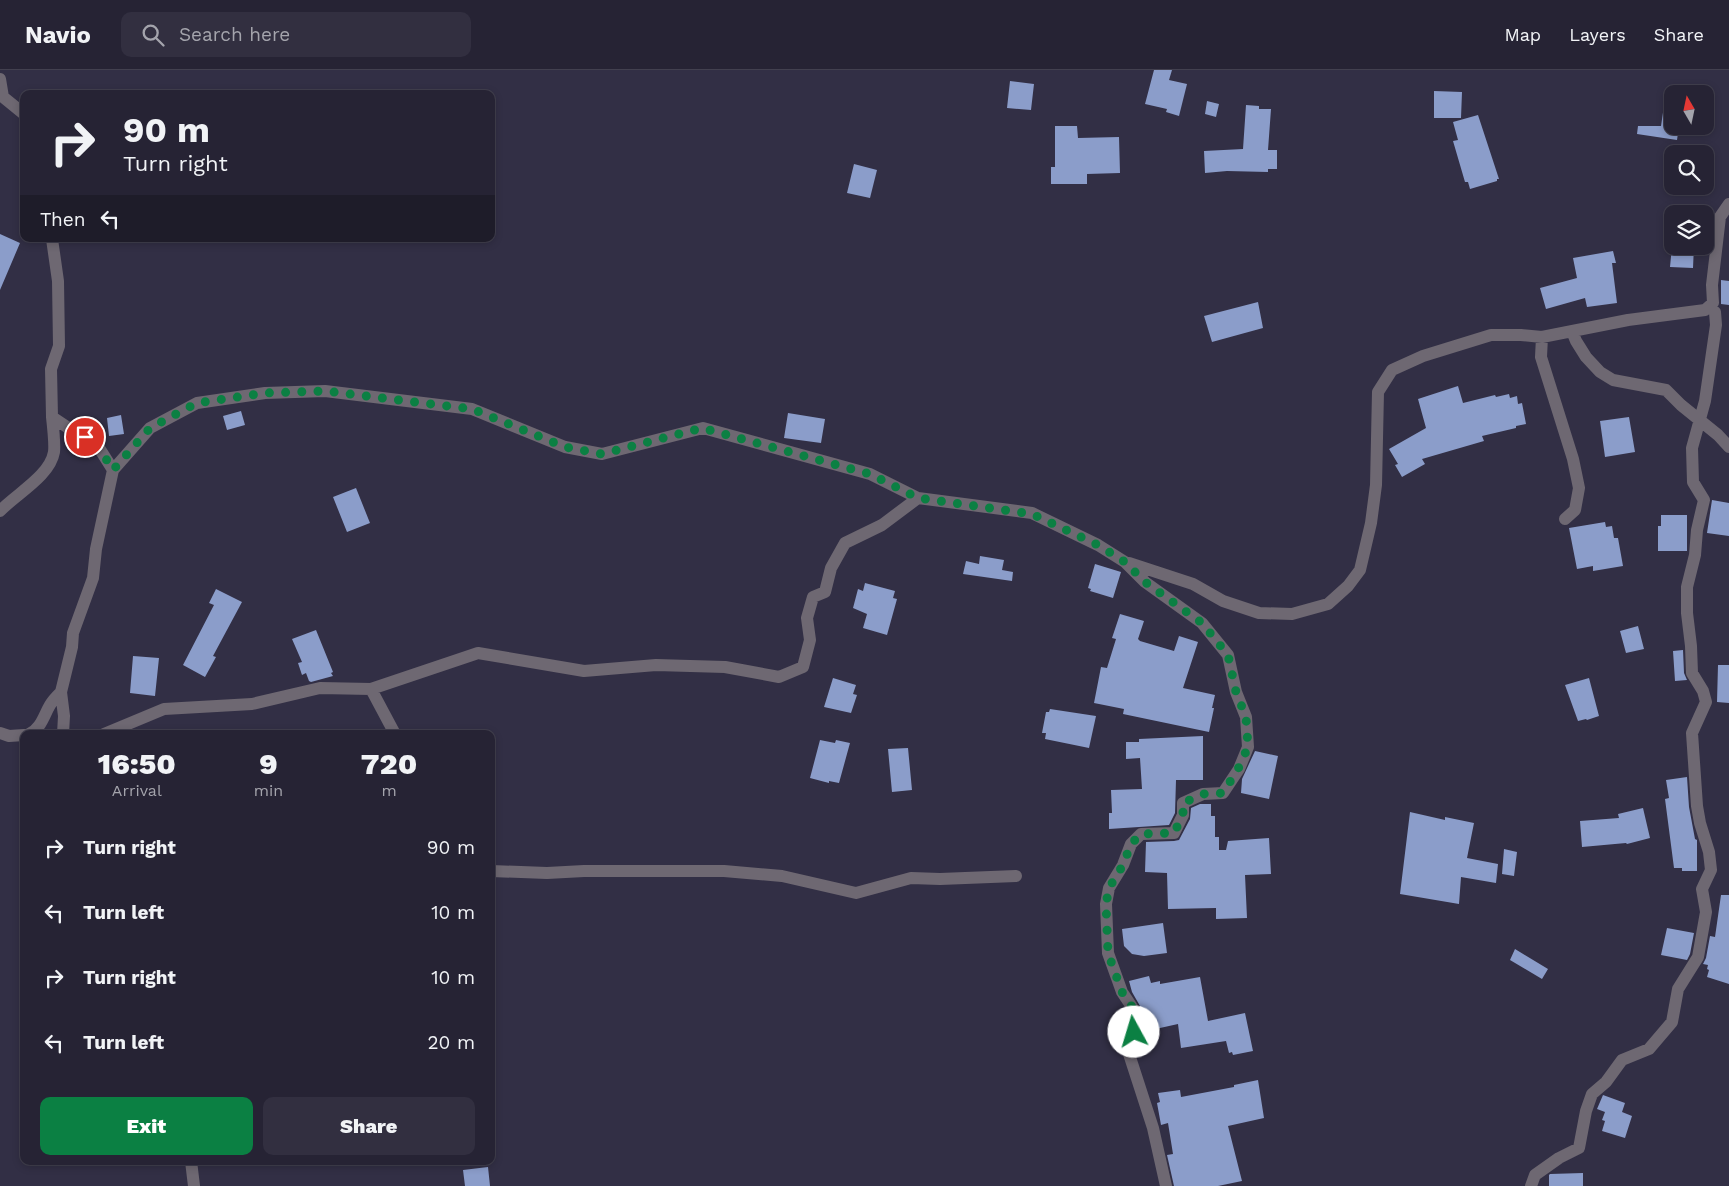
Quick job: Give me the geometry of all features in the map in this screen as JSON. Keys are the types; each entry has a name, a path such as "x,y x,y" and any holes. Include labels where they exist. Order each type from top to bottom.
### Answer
{"street":[{"path":"0,79 3,97 20,111"},
{"path":"1125,562 1193,584 1223,602 1259,613 1292,614 1328,604 1348,586 1360,570 1372,523 1376,485 1378,392 1392,370 1423,356 1491,335 1521,334 1542,337 1628,320 1705,310 1713,303 1712,285 1720,217 1729,204"},
{"path":"0,511 42,475 50,463 54,451 51,369 59,346 58,281 52,242"},
{"path":"1530,1186 1536,1175 1559,1158 1579,1148 1586,1111 1592,1094 1606,1082 1622,1060 1648,1049 1672,1022 1678,989 1698,957 1706,912 1702,890 1711,870 1709,852 1700,823 1692,733 1706,702 1703,691 1692,673 1687,587 1695,555 1697,530 1704,500 1693,482 1692,448 1705,401 1716,325 1715,312"},
{"path":"1572,331 1586,358 1600,372 1613,380 1666,390 1729,447"},
{"path":"1542,337 1541,357 1573,460 1579,488 1575,510 1565,519"},
{"path":"63,730 64,716 61,692 72,647 73,633 93,578 96,549 113,470 150,428 197,403 265,393 325,391 472,409 565,447 602,454 702,428 870,474 918,498 1032,514 1098,545 1125,562 1145,582 1202,623 1228,655 1236,692 1246,717 1248,747 1238,769 1223,793 1203,794 1183,803 1183,815 1174,833 1141,834 1131,844 1123,865 1109,888 1106,904 1108,953 1122,992 1132,1007 1134,1032 1128,1054 1153,1128 1166,1186"},
{"path":"52,417 96,443 113,470"},
{"path":"114,730 164,709 252,704 320,688 371,689 478,653 584,671 656,665 725,667 779,678 803,667 810,640 807,618 814,597 825,592 831,568 845,543 882,525 918,498"},
{"path":"371,689 392,730"},
{"path":"36,730 45,717 49,706 61,692"},
{"path":"0,732 9,736 20,735"},
{"path":"495,871 547,874 584,871 724,871 782,876 856,893 911,878 940,880 1016,876"},
{"path":"191,1165 194,1186"}],"building":[{"path":"1154,70 1172,70 1169,80 1187,84 1179,116 1166,112 1167,109 1145,104"},
{"path":"1010,81 1034,84 1031,110 1007,108"},
{"path":"1434,91 1462,92 1461,118 1434,118"},
{"path":"1207,101 1219,104 1216,117 1205,114"},
{"path":"1246,105 1259,106 1259,109 1271,109 1268,150 1277,150 1277,169 1268,169 1268,172 1227,171 1205,173 1204,151 1243,149"},
{"path":"1664,106 1664,135 1678,135 1677,140 1637,134 1638,126 1661,126"},
{"path":"1478,115 1499,179 1470,189 1468,182 1465,182 1453,141 1458,140 1453,122"},
{"path":"1055,126 1077,126 1078,138 1119,137 1120,173 1087,174 1087,184 1051,184 1051,167 1055,167"},
{"path":"854,164 877,170 870,198 847,193"},
{"path":"0,234 20,243 0,290"},
{"path":"1613,251 1616,263 1612,263 1617,303 1587,307 1585,298 1546,309 1540,288 1577,278 1573,258"},
{"path":"1671,255 1694,255 1693,268 1670,267"},
{"path":"1721,280 1729,281 1729,305 1721,304"},
{"path":"1258,302 1263,328 1212,342 1204,316"},
{"path":"1458,386 1463,403 1495,395 1496,397 1509,394 1510,398 1517,396 1518,404 1522,403 1526,424 1482,436 1484,441 1422,459 1425,464 1402,477 1395,465 1398,464 1389,449 1426,428 1418,399"},
{"path":"241,411 245,425 227,430 223,416"},
{"path":"788,413 825,419 821,443 784,438"},
{"path":"121,415 124,434 109,436 107,418"},
{"path":"1629,417 1635,452 1605,457 1600,421"},
{"path":"356,488 370,523 347,532 333,497"},
{"path":"1712,500 1729,503 1729,536 1707,533"},
{"path":"1661,515 1687,515 1687,551 1658,551 1658,526 1661,526"},
{"path":"1605,522 1606,527 1612,526 1614,538 1618,538 1623,566 1593,571 1593,566 1577,569 1569,528"},
{"path":"980,556 1004,560 1002,570 1013,572 1012,581 963,574 966,561 979,564"},
{"path":"1095,564 1121,572 1113,598 1090,591 1091,589 1088,588"},
{"path":"865,583 895,591 893,598 897,599 887,635 863,628 867,614 853,608 858,589 863,591"},
{"path":"216,589 242,602 213,656 216,657 205,677 183,665 214,605 209,603"},
{"path":"1120,614 1144,621 1138,639 1140,641 1174,651 1179,636 1198,642 1183,688 1215,695 1209,732 1123,714 1124,709 1094,703 1101,667 1107,668 1116,639 1112,638"},
{"path":"1638,626 1644,649 1626,653 1620,631"},
{"path":"316,630 333,676 311,682 306,673 302,675 298,663 302,662 292,639"},
{"path":"1683,650 1684,673 1687,680 1675,681 1673,651"},
{"path":"133,656 159,658 155,696 130,693"},
{"path":"1718,665 1729,665 1729,703 1717,702"},
{"path":"833,678 856,685 853,694 857,695 851,713 824,707"},
{"path":"1589,678 1599,716 1578,721 1565,685"},
{"path":"1050,709 1096,716 1089,748 1045,739 1046,733 1042,733 1046,712 1049,712"},
{"path":"1203,736 1203,780 1176,780 1175,813 1169,825 1109,829 1109,813 1112,813 1111,790 1142,789 1140,758 1126,759 1126,742 1139,742 1139,739"},
{"path":"820,740 835,743 836,740 850,743 839,783 829,781 829,783 810,778"},
{"path":"908,748 912,790 892,792 888,749"},
{"path":"1255,751 1278,756 1269,799 1241,793 1242,779"},
{"path":"1687,777 1689,807 1695,839 1697,840 1697,871 1682,871 1682,868 1674,868 1665,799 1669,798 1666,780"},
{"path":"1200,804 1211,804 1211,816 1215,816 1215,837 1219,837 1219,850 1226,850 1228,841 1269,838 1271,874 1245,875 1247,918 1216,919 1216,908 1168,909 1167,873 1145,872 1146,842 1179,840 1190,819 1191,808"},
{"path":"1643,808 1650,838 1627,844 1582,847 1580,821 1619,818 1618,814"},
{"path":"1410,812 1445,820 1445,817 1474,823 1467,858 1498,864 1496,883 1461,877 1459,904 1400,894"},
{"path":"1504,849 1517,852 1514,876 1502,874"},
{"path":"1721,895 1729,895 1729,984 1707,977 1708,965 1703,964 1710,936 1715,937"},
{"path":"1163,923 1167,953 1144,956 1132,954 1124,946 1122,929"},
{"path":"1667,928 1694,933 1687,960 1661,955"},
{"path":"1515,949 1548,969 1542,979 1510,960"},
{"path":"1149,976 1151,983 1160,981 1160,984 1200,977 1208,1021 1245,1013 1253,1051 1233,1055 1232,1052 1229,1053 1226,1041 1181,1048 1178,1024 1151,1030 1150,1026 1143,1028 1140,1006 1132,992 1129,981"},
{"path":"1258,1080 1264,1118 1228,1126 1242,1181 1218,1186 1174,1186 1167,1155 1173,1154 1168,1123 1161,1125 1157,1103 1160,1102 1158,1093 1180,1090 1181,1097 1234,1087 1234,1085"},
{"path":"1603,1095 1625,1103 1622,1112 1632,1116 1625,1138 1602,1131 1605,1121 1602,1120 1605,1112 1597,1109"},
{"path":"488,1167 490,1186 465,1186 463,1170"},
{"path":"1583,1173 1583,1186 1549,1186 1550,1174"}],"route":[{"path":"85,437 96,443 113,470 150,428 197,403 265,393 325,391 472,409 565,447 602,454 702,428 870,474 918,498 1032,514 1098,545 1125,562 1145,582 1202,623 1228,655 1236,692 1246,717 1248,747 1238,769 1223,793 1203,794 1183,803 1183,815 1174,833 1141,834 1131,844 1123,865 1109,888 1106,904 1108,953 1122,992 1132,1007 1134,1032"}]}
